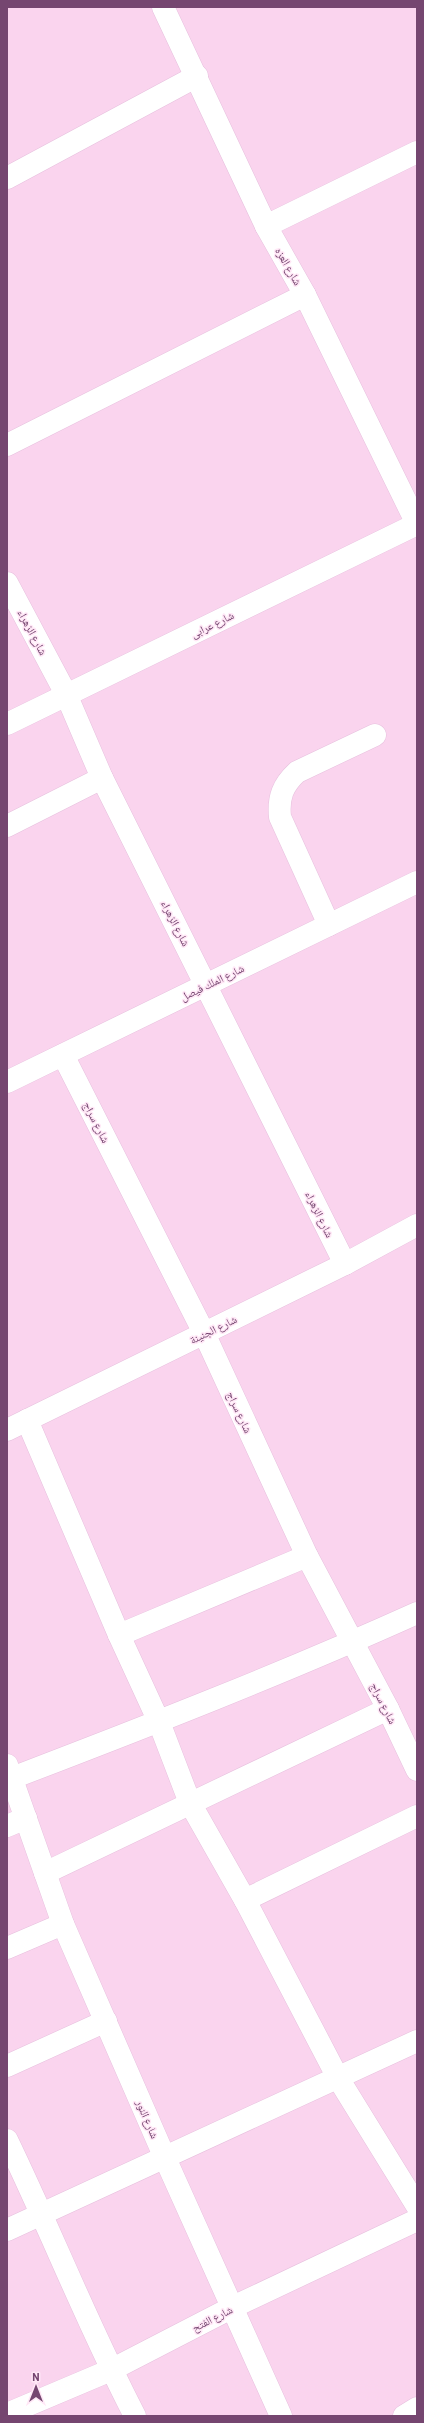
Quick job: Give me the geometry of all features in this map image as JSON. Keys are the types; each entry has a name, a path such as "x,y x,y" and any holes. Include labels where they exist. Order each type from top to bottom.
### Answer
{"street":[{"name":"شارع العزه","path":"163,7 197,76 266,226 305,295 417,524"},
{"path":"7,178 197,76"},
{"path":"266,226 417,152"},
{"path":"7,445 305,295"},
{"name":"شارع عرابى","path":"7,724 417,524"},
{"name":"شارع الزهراء","path":"7,583 66,694 102,778 207,985 345,1264"},
{"path":"329,925 280,817 279,804 281,792 287,780 297,772 375,735"},
{"path":"7,826 102,778"},
{"name":"شارع الملك فيصل","path":"7,1082 417,882"},
{"name":"شارع سراج","path":"63,1055 204,1333 307,1556 388,1709 417,1769"},
{"name":"شارع الجنينة","path":"7,1430 345,1264 417,1225"},
{"path":"27,1420 119,1635 159,1722 190,1803 245,1900 338,2078 417,2206"},
{"path":"119,1635 307,1556"},
{"path":"10,1771 159,1722 353,1642 417,1613"},
{"path":"44,1873 388,1709"},
{"name":"شارع النور","path":"10,1771 17,1822 44,1873 63,1924 165,2158 281,2416"},
{"path":"245,1900 417,1816"},
{"path":"7,1948 63,1924"},
{"path":"7,2066 106,2021"},
{"path":"7,2230 417,2041"},
{"path":"7,2140 42,2213 111,2370 135,2416"},
{"name":"شارع الفتح","path":"7,2414 111,2370 233,2307 417,2220"},
{"path":"404,2416 417,2408"}],"shaded area":[{"path":"7,7 417,7 417,2416 7,2416"}]}
